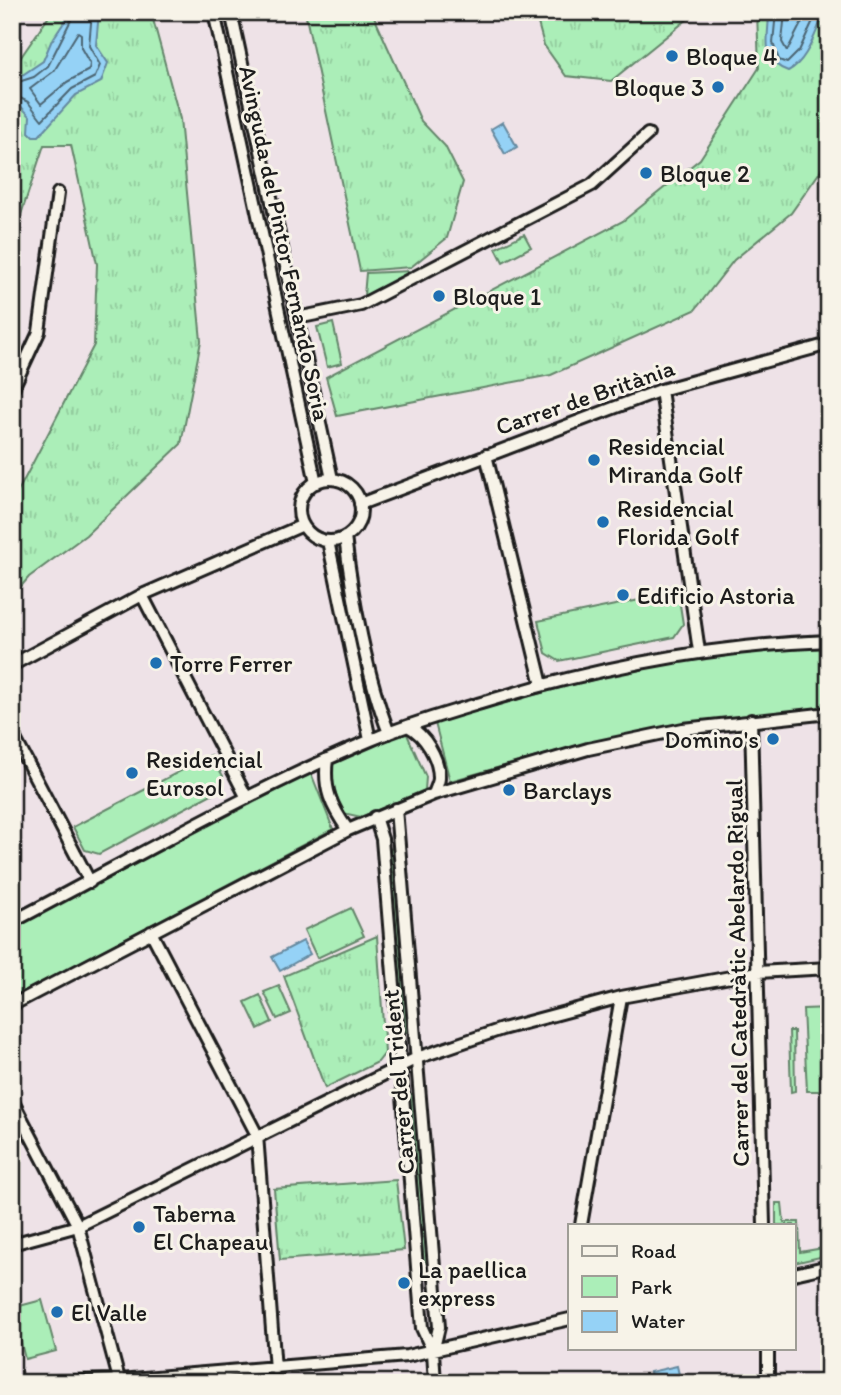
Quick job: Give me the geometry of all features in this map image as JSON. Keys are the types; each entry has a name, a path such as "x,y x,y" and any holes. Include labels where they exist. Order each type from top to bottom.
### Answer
{"street":[{"name":"Avinguda del Pintor Fernando Soria","path":"214,12 316,483"},
{"name":"Avinguda del Pintor Fernando Soria","path":"232,12 332,479"},
{"name":"Avinguda del Pintor Fernando Soria","path":"297,318 361,305 592,185 648,134"},
{"path":"12,390 39,332 58,193"},
{"name":"Carrer de Britània","path":"360,504 661,390 829,344"},
{"path":"661,390 699,650"},
{"path":"486,455 542,685"},
{"path":"332,479 351,487 360,504 358,523 345,537 328,541 310,533 303,525 299,506 302,497 316,483 332,479"},
{"path":"12,665 142,595 303,525"},
{"path":"345,537 348,568 379,708 389,733"},
{"path":"328,541 370,740"},
{"path":"142,595 247,798"},
{"path":"12,922 247,798 327,759 408,726 542,685 699,650 829,640"},
{"path":"12,1005 348,830 434,794 588,749 682,729 829,713"},
{"name":"Carrer del Catedràtic Abelardo Rigual","path":"751,720 764,1224"},
{"path":"408,726 420,732 431,752 439,778 434,794"},
{"path":"12,733 90,882"},
{"path":"327,759 324,781 333,808 348,830"},
{"name":"Carrer del Trident","path":"396,808 439,1327 433,1352 435,1383"},
{"name":"Carrer del Trident","path":"375,817 382,839 422,1328 433,1352"},
{"path":"151,932 257,1135 275,1369"},
{"path":"12,1244 78,1226 416,1058 502,1029 621,997 758,972 829,968"},
{"path":"581,1224 621,997"},
{"path":"12,1100 78,1226 120,1381"},
{"path":"796,1274 829,1266"},
{"path":"21,1383 120,1381 275,1369 433,1352 568,1319"},
{"path":"768,1350 768,1383"}],"green space":[{"path":"52,12 151,12 180,119 201,341 181,444 86,535 29,577 12,597 12,503 94,345 97,264 71,145 44,145 12,242 12,70"},
{"path":"305,12 372,12 421,121 445,146 463,182 447,238 411,267 360,271"},
{"path":"535,12 702,12 694,14 611,81 566,76 544,45"},
{"path":"757,12 829,12 829,159 791,213 734,260 695,310 551,375 337,416 326,377 623,221 700,159 759,68"},
{"path":"524,234 531,247 503,262 496,248"},
{"path":"411,271 364,296 366,273"},
{"path":"333,323 342,363 327,367 317,327"},
{"path":"678,592 683,624 674,637 559,661 546,653 538,621"},
{"path":"829,645 829,710 687,723 583,744 450,781 435,723 532,695 679,662 779,648"},
{"path":"406,732 426,777 425,790 361,817 343,813 329,775 334,761"},
{"path":"211,755 223,776 219,790 99,854 85,850 73,827"},
{"path":"311,773 333,829 12,998 12,927"},
{"path":"395,848 410,1032 404,1033 389,849"},
{"path":"351,908 364,936 317,958 304,930"},
{"path":"377,936 385,1053 378,1062 325,1088 284,976"},
{"path":"279,986 291,1013 277,1019 264,992"},
{"path":"260,995 272,1022 258,1029 245,1002"},
{"path":"829,1008 829,1091 807,1091 803,1009"},
{"path":"789,1031 794,1031 795,1091 791,1092"},
{"path":"408,1094 415,1094 428,1264 422,1261"},
{"path":"396,1180 404,1250 280,1260 274,1189"},
{"path":"776,1203 782,1203 784,1222 799,1222 800,1252 829,1247 829,1255 796,1263 796,1224 776,1224"},
{"path":"42,1300 56,1351 25,1359 12,1308"}],"water":[{"path":"71,12 99,12 96,45 108,63 101,82 76,95 39,136 33,136 29,132 30,116 12,97 12,82 43,61 51,42"},
{"path":"769,12 825,12 806,53 788,71 779,67 769,55"},
{"path":"503,122 517,147 505,154 491,129"},
{"path":"303,941 310,954 280,971 272,957"},
{"path":"677,1366 681,1383 651,1383 650,1372"}],"place":[{"name":"Bloque 4","path":"672,56"},
{"name":"Bloque 3","path":"718,87"},
{"name":"Bloque 2","path":"646,173"},
{"name":"Bloque 1","path":"439,296"},
{"name":"Residencial Miranda Golf","path":"594,460"},
{"name":"Residencial Florida Golf","path":"603,522"},
{"name":"Edificio Astoria","path":"623,595"},
{"name":"Torre Ferrer","path":"156,663"},
{"name":"Domino's","path":"773,739"},
{"name":"Residencial Eurosol","path":"132,773"},
{"name":"Barclays","path":"509,790"},
{"name":"Taberna El Chapeau","path":"139,1227"},
{"name":"La paellica express","path":"404,1283"},
{"name":"El Valle","path":"57,1312"}]}
